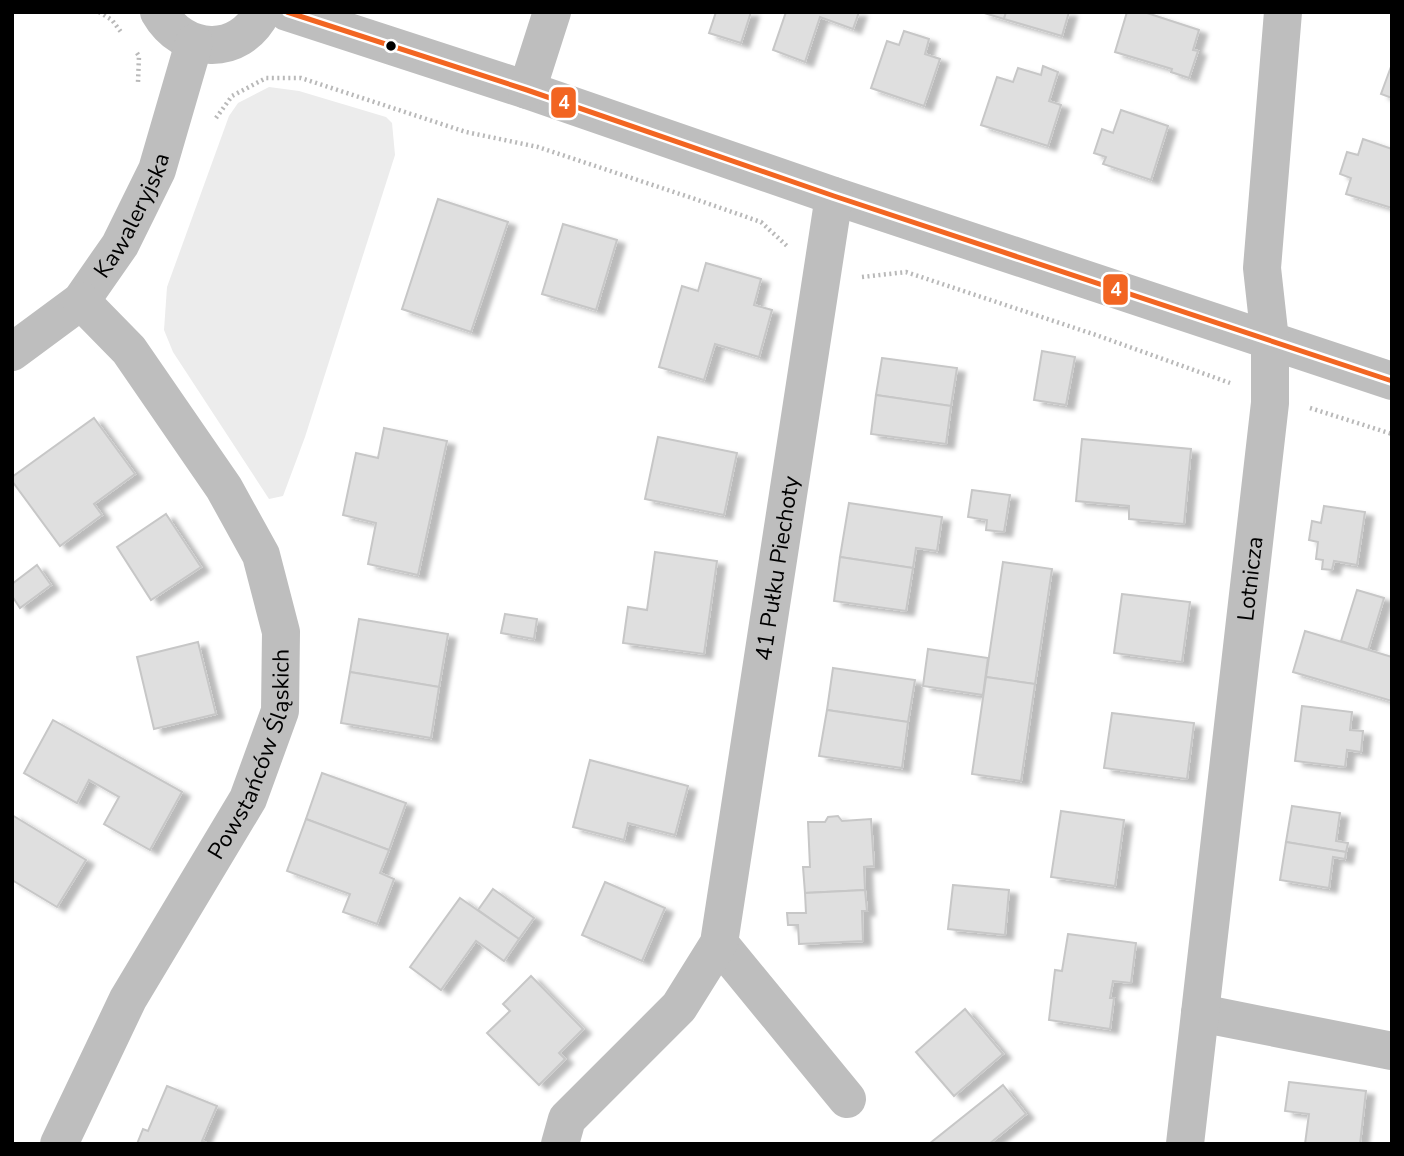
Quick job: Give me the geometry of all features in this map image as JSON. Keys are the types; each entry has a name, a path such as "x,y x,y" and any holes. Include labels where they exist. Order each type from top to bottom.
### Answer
{"street":[{"path":"159,12 168,27 180,37 206,46 231,42 252,28 262,12"},
{"path":"287,12 1392,381"},
{"path":"527,90 552,12"},
{"name":"Lotnicza","path":"1185,1144 1270,403 1270,340 1262,268 1283,12"},
{"name":"Kawaleryjska","path":"12,352 82,301 120,245 158,170 194,43"},
{"name":"41 Pułku Piechoty","path":"560,1144 567,1119 679,1007 719,943 834,196"},
{"name":"Powstańców Śląskich","path":"59,1144 128,999 248,799 280,711 281,632 261,555 224,488 129,350 82,301"},
{"path":"719,943 847,1099"},
{"path":"1200,1013 1392,1051"}],"path":[{"path":"99,12 112,20 125,38"},
{"path":"132,47 139,56 138,99 173,114 211,125 232,96 266,78 301,78 466,132 538,148 761,222 802,259 860,277 906,272 1152,354 1233,384 1270,403 1314,408 1392,434"}],"shaded area":[{"path":"269,87 299,91 386,117 392,123 395,155 305,437 283,496 269,499 173,352 164,330 167,287 229,116 238,103"}],"building":[{"path":"716,12 751,12 741,43 709,33"},
{"path":"786,12 859,12 853,29 820,17 805,62 773,50"},
{"path":"981,12 1006,12 1004,19"},
{"path":"1006,12 1069,12 1062,36 1004,19"},
{"path":"1127,12 1144,12 1199,30 1193,50 1198,51 1189,78 1171,72 1172,69 1115,52"},
{"path":"904,31 929,39 925,54 940,59 924,106 871,88 887,41 899,45"},
{"path":"1392,64 1392,98 1381,94"},
{"path":"1043,66 1058,72 1049,101 1061,105 1048,146 981,125 997,77 1013,82 1018,68 1041,75"},
{"path":"1121,110 1168,126 1151,180 1103,164 1106,157 1094,153 1102,129 1113,133"},
{"path":"1363,139 1392,149 1392,208 1346,194 1351,178 1340,174 1347,152 1358,155"},
{"path":"438,199 508,222 471,332 402,309"},
{"path":"563,224 617,240 596,310 542,294"},
{"path":"706,263 761,279 754,305 772,310 759,357 715,344 704,380 659,367 682,286 698,291"},
{"path":"1042,351 1075,357 1066,405 1034,400"},
{"path":"882,358 957,368 951,406 876,395"},
{"path":"876,395 951,406 946,444 871,434"},
{"path":"94,418 135,474 94,504 102,515 60,546 12,481 12,477"},
{"path":"384,428 447,441 418,575 368,564 376,523 343,515 356,453 378,458"},
{"path":"658,437 737,453 724,515 645,499"},
{"path":"1082,439 1191,449 1184,524 1129,519 1129,506 1076,501"},
{"path":"972,490 1010,495 1004,532 986,530 987,520 968,517"},
{"path":"849,503 942,517 937,551 916,548 913,568 840,557"},
{"path":"1324,506 1365,512 1357,565 1334,561 1332,570 1322,569 1323,560 1316,559 1318,542 1309,540 1312,521 1321,523"},
{"path":"166,514 201,567 151,600 117,547"},
{"path":"655,552 717,561 704,654 623,643 628,607 647,610"},
{"path":"840,557 913,568 906,611 834,601"},
{"path":"1003,562 1052,569 1035,684 986,677"},
{"path":"37,565 51,585 20,608 12,596 12,584"},
{"path":"1357,590 1384,598 1368,650 1341,641"},
{"path":"1122,594 1190,602 1182,662 1114,653"},
{"path":"505,614 537,619 534,639 501,633"},
{"path":"359,619 448,634 439,687 350,672"},
{"path":"1305,631 1392,657 1392,701 1293,672"},
{"path":"198,642 216,714 154,729 137,657"},
{"path":"928,649 988,658 983,695 923,686"},
{"path":"833,668 915,680 908,722 827,710"},
{"path":"350,672 439,687 431,738 341,723"},
{"path":"986,677 1035,684 1021,781 972,774"},
{"path":"1302,706 1352,712 1350,730 1363,731 1361,752 1347,750 1345,767 1295,761"},
{"path":"827,710 908,722 902,768 819,756"},
{"path":"1112,713 1194,723 1187,779 1104,768"},
{"path":"53,720 182,792 150,850 104,824 119,797 89,780 77,803 24,773"},
{"path":"590,760 688,786 675,835 628,823 624,840 573,827"},
{"path":"322,773 406,803 389,850 306,819"},
{"path":"1292,806 1340,813 1336,841 1348,843 1346,852 1286,842"},
{"path":"1061,811 1124,820 1115,886 1051,877"},
{"path":"12,815 86,860 57,907 12,880"},
{"path":"838,816 842,821 871,819 874,866 864,867 865,890 805,893 803,867 810,867 808,822 825,822 828,817"},
{"path":"306,819 389,850 380,873 394,879 377,924 343,912 350,894 287,871"},
{"path":"1286,842 1346,852 1345,859 1333,857 1329,888 1280,880"},
{"path":"605,882 665,908 642,961 582,935"},
{"path":"953,885 1009,890 1005,935 948,929"},
{"path":"493,889 534,918 519,939 478,910"},
{"path":"865,890 867,911 862,911 863,941 799,944 798,925 788,925 787,913 806,913 805,893"},
{"path":"460,898 519,939 504,961 476,941 441,990 410,967"},
{"path":"1068,934 1136,943 1131,983 1113,981 1110,1029 1049,1020 1055,970 1062,971"},
{"path":"531,976 583,1029 559,1053 565,1059 539,1085 487,1033 510,1011 503,1004"},
{"path":"965,1009 1003,1054 954,1096 916,1052"},
{"path":"1289,1082 1366,1091 1360,1144 1305,1144 1309,1114 1285,1111"},
{"path":"1003,1085 1026,1114 989,1144 929,1144"},
{"path":"167,1086 217,1106 202,1141 208,1144 137,1144 143,1129 148,1131"}],"transit line":[{"name":"4","path":"287,12 1392,381"}]}
